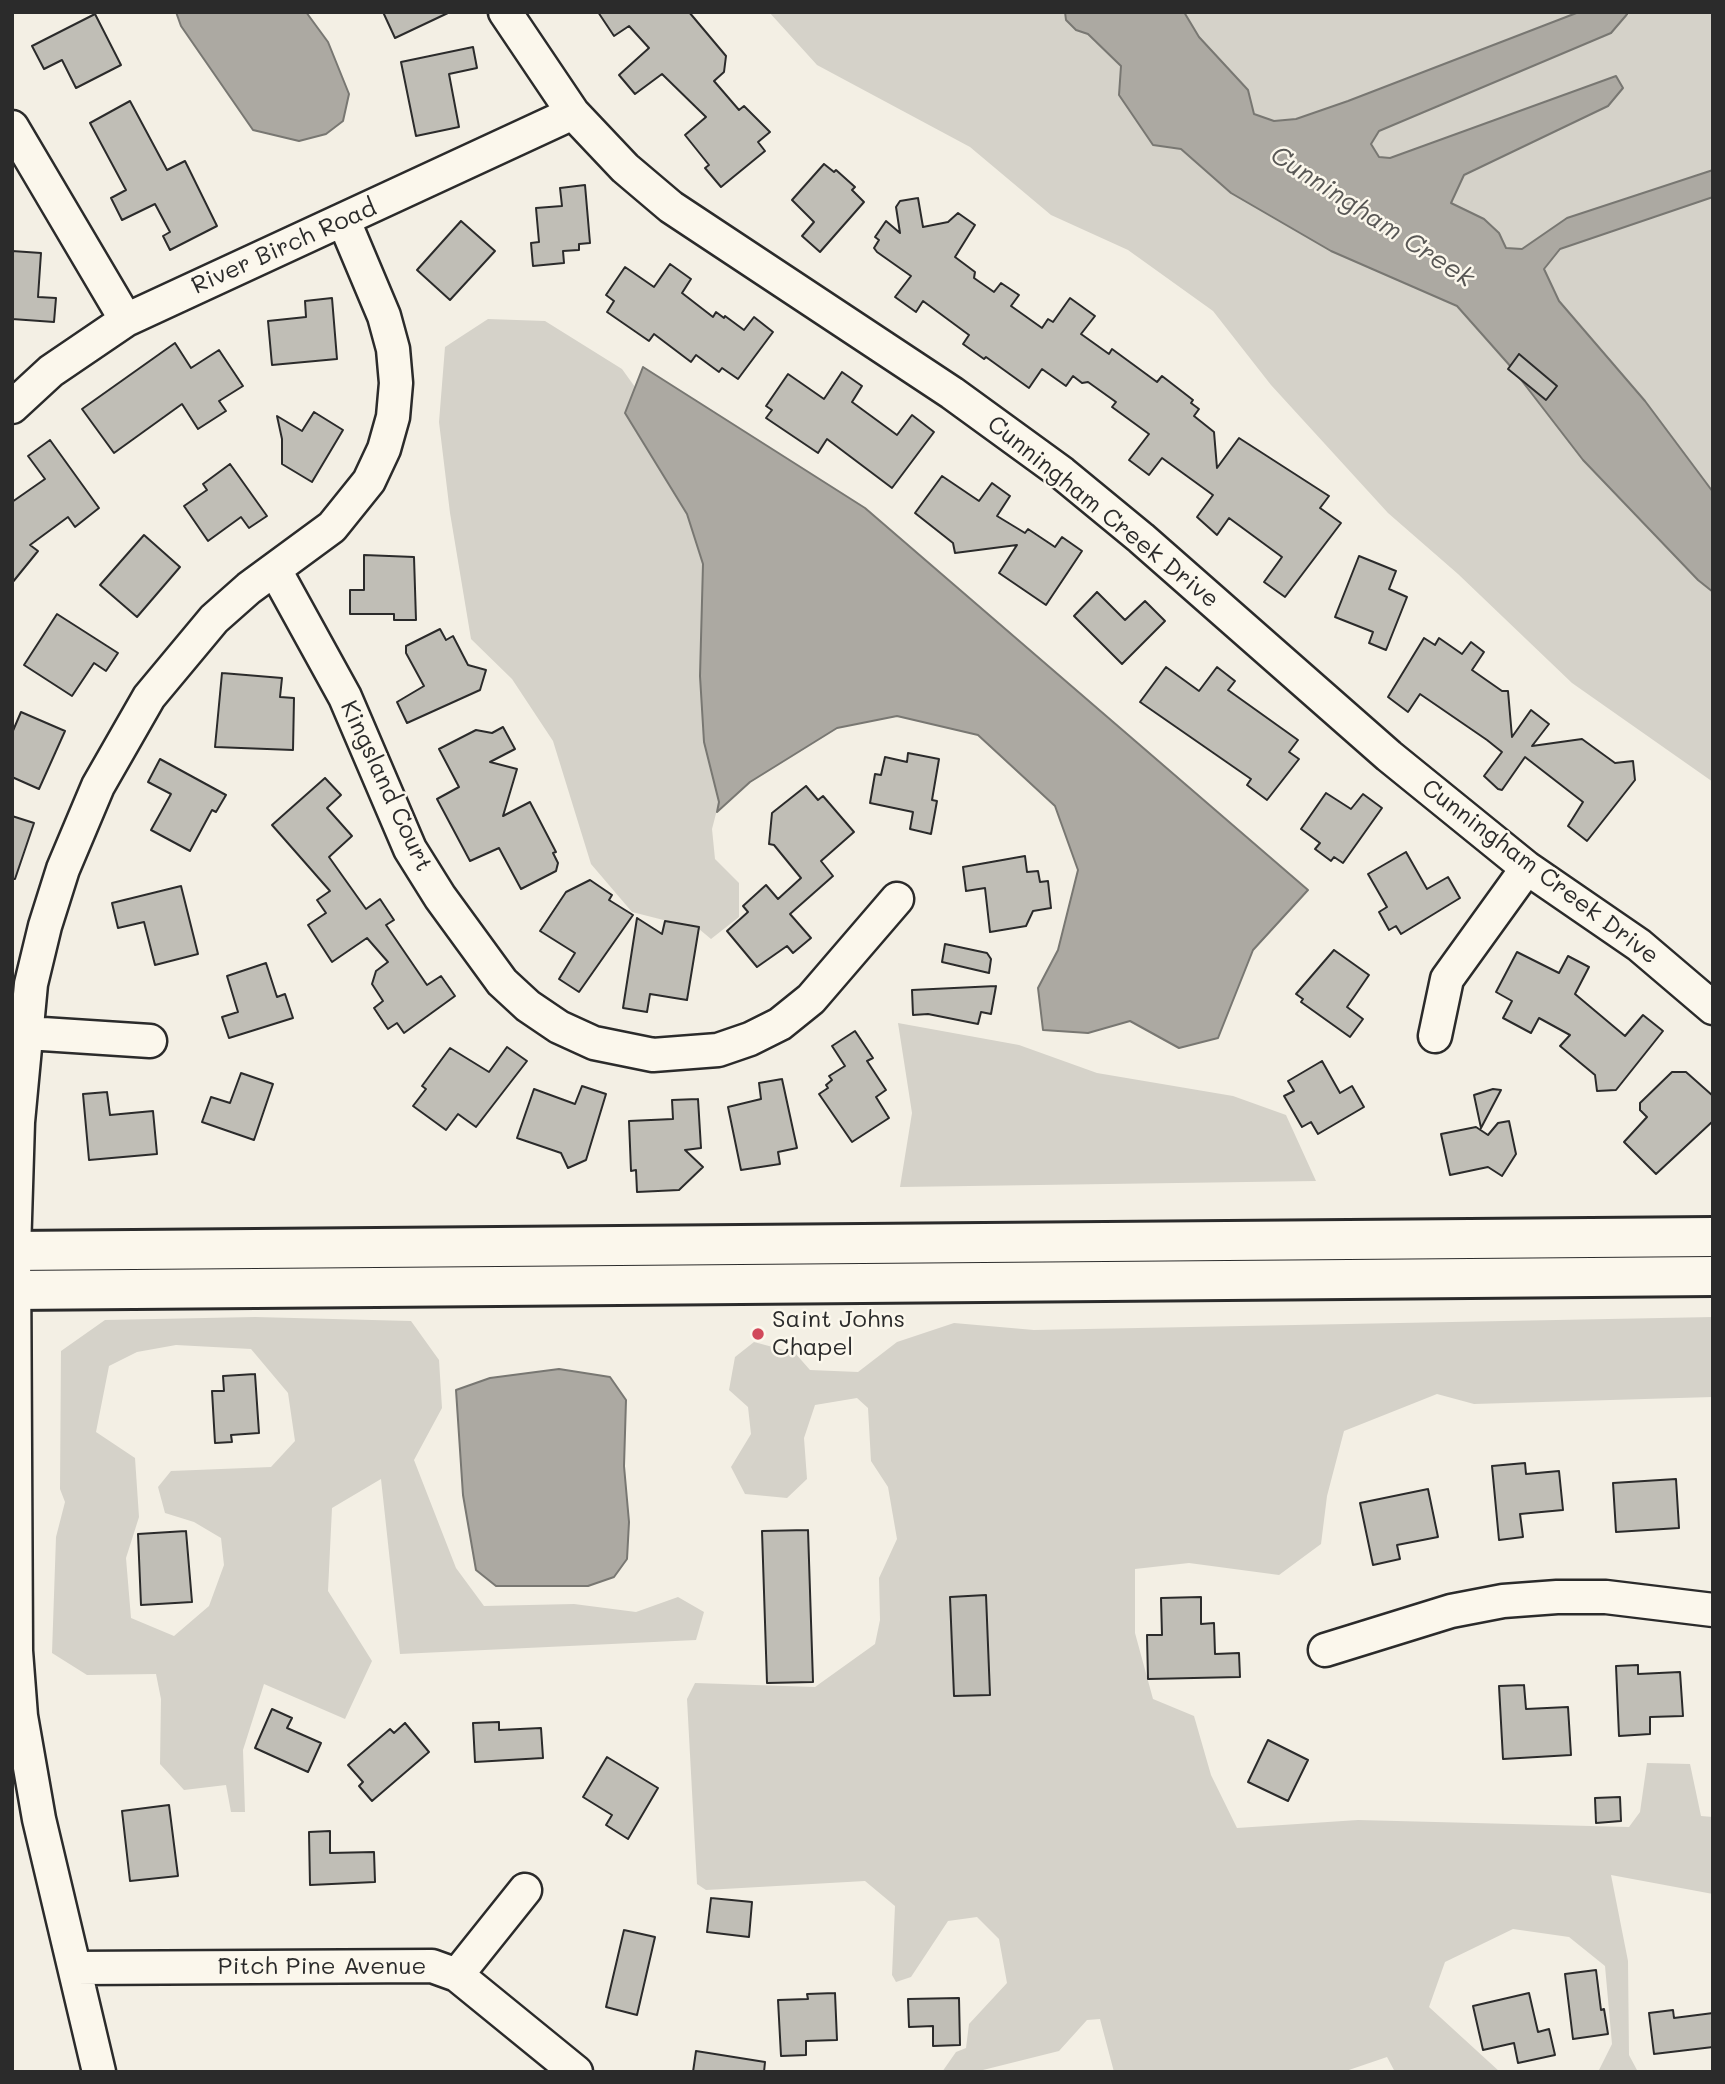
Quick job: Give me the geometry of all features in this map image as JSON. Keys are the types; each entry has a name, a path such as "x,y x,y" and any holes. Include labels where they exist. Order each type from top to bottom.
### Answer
{"main road":[{"path":"13,1251 1713,1237"},
{"path":"836,1283 838,1243"},
{"path":"13,1290 1713,1276"}],"street":[{"name":"Cunningham Creek Drive","path":"506,12 573,113 625,168 671,207 952,393 1062,473 1141,538 1389,757 1527,868 1639,945 1713,1008"},
{"name":"River Birch Road","path":"12,407 51,372 126,320 573,113"},
{"path":"12,127 126,320"},
{"path":"99,2072 39,1819 22,1716 16,1651 13,1251 19,1032 48,915 98,786 122,741 157,687 214,619 332,527 352,505 369,481 384,449 393,417 396,383 393,349 384,316 344,221"},
{"name":"Kingsland Court","path":"275,570 345,696 410,849 440,897 502,982 528,1006 559,1027 594,1043 653,1055 718,1050 750,1040 780,1024 811,999 897,899"},
{"path":"1435,1037 1447,979 1527,868"},
{"path":"19,1032 150,1041"},
{"path":"1325,1650 1451,1611 1503,1601 1606,1597 1713,1610"},
{"path":"457,1975 525,1889"},
{"name":"Pitch Pine Avenue","path":"75,1968 432,1966 457,1975 576,2072"}],"shaded area":[{"path":"769,12 1065,12 1066,20 1088,34 1121,66 1119,96 1169,148 1181,149 1231,193 1331,251 1457,306 1512,368 1583,460 1698,580 1713,592 1713,782 1572,683 1458,574 1388,513 1271,385 1213,311 1128,250 1051,215 970,147 817,65"},
{"path":"1184,12 1579,12 1348,101 1296,119 1274,121 1254,114 1248,90 1199,37"},
{"path":"1629,12 1713,12 1713,170 1567,218 1523,250 1506,248 1499,233 1484,219 1451,203 1464,175 1608,106 1616,76 1390,158 1379,157 1371,144 1379,131 1629,15"},
{"path":"1713,197 1713,492 1645,401 1559,301 1544,269 1560,249"},
{"path":"488,319 545,321 622,369 635,387 625,413 687,514 703,564 704,742 719,802 712,829 715,859 739,883 739,917 711,939 699,929 632,912 591,864 553,741 512,679 471,639 450,513 439,422 445,347"},
{"path":"898,1023 1019,1045 1097,1073 1233,1096 1286,1115 1316,1181 900,1187 912,1113"},
{"path":"255,1317 411,1321 439,1360 442,1408 414,1460 456,1568 484,1606 574,1604 636,1612 678,1597 704,1612 696,1640 400,1654 381,1479 332,1508 328,1591 372,1661 345,1719 264,1684 243,1750 245,1812 231,1812 226,1785 184,1790 160,1764 161,1699 156,1674 87,1675 52,1653 56,1537 65,1502 60,1489 61,1351 105,1320","holes":["176,1345 251,1349 288,1393 295,1441 271,1467 171,1471 158,1487 165,1513 194,1522 221,1538 224,1565 209,1606 174,1636 131,1618 126,1558 139,1517 135,1458 96,1432 109,1366 137,1352"]},
{"path":"1713,1317 1713,1397 1474,1404 1437,1394 1344,1431 1327,1496 1321,1544 1279,1575 1189,1563 1135,1569 1135,1633 1153,1699 1194,1716 1211,1775 1237,1828 1358,1820 1629,1827 1640,1812 1647,1763 1690,1764 1701,1816 1713,1817 1713,1894 1611,1875 1628,1961 1629,2055 1638,2072 1598,2072 1612,2044 1605,1966 1569,1937 1513,1929 1445,1962 1429,2007 1500,2072 1395,2072 1387,2057 1343,2072 1114,2072 1100,2019 1087,2020 1059,2051 975,2072 942,2072 956,2052 966,2048 969,2024 1007,1983 999,1939 977,1917 948,1921 911,1977 896,1982 892,1975 895,1906 865,1881 706,1890 697,1884 687,1699 695,1683 815,1687 875,1644 880,1620 879,1578 897,1539 888,1487 871,1461 868,1408 857,1398 815,1405 804,1438 807,1479 787,1498 745,1494 731,1467 751,1434 748,1407 729,1390 735,1357 754,1342 795,1353 810,1370 858,1372 897,1342 954,1323 1034,1330"}],"water":[{"path":"176,12 306,12 328,42 349,94 343,121 326,134 299,141 253,130 181,26"},
{"name":"Cunningham Creek","path":"1065,12 1184,12 1199,37 1248,90 1254,114 1274,121 1296,119 1348,101 1579,12 1629,12 1611,33 1379,131 1371,144 1379,157 1390,158 1616,76 1623,88 1608,106 1464,175 1451,203 1484,219 1499,233 1506,248 1522,249 1567,218 1713,170 1713,197 1560,249 1544,269 1559,301 1645,401 1713,492 1713,592 1698,580 1583,460 1512,368 1457,306 1331,251 1231,193 1181,149 1153,145 1119,95 1121,66 1088,34 1076,30 1066,20"},
{"path":"643,367 865,508 1308,890 1253,950 1218,1038 1179,1048 1130,1021 1088,1033 1043,1030 1038,988 1058,950 1078,870 1055,806 978,735 897,716 837,728 750,782 717,812 719,802 704,742 700,676 703,564 687,514 625,413"},
{"path":"559,1369 610,1377 626,1400 624,1466 629,1522 627,1559 614,1577 588,1586 496,1586 476,1570 463,1495 456,1390 490,1378"}],"building":[{"path":"383,12 450,12 395,38"},
{"path":"598,12 689,12 726,56 724,72 714,81 739,110 744,106 770,132 758,142 765,151 721,187 705,168 709,165 685,135 706,117 662,74 635,94 619,75 649,48 629,26 614,36"},
{"path":"95,14 121,65 76,88 62,60 44,69 32,46"},
{"path":"473,47 477,68 449,74 459,127 416,136 401,62"},
{"path":"130,101 167,170 185,161 217,226 170,250 163,236 170,232 155,204 122,220 111,198 126,190 90,123"},
{"path":"824,164 834,172 836,170 855,187 852,190 864,202 820,252 802,236 814,222 792,200"},
{"path":"585,185 590,243 579,244 579,250 563,251 564,263 533,266 531,243 539,242 536,208 562,206 560,188"},
{"path":"918,198 923,227 948,222 958,213 975,225 955,257 975,272 974,278 994,292 1001,283 1019,295 1011,306 1042,328 1048,319 1053,322 1070,298 1095,316 1081,334 1109,354 1112,349 1157,382 1162,376 1193,400 1191,403 1199,409 1194,416 1214,432 1217,468 1239,438 1329,496 1320,508 1341,523 1285,597 1264,582 1282,557 1229,518 1217,535 1197,517 1213,495 1162,458 1149,475 1129,460 1149,434 1112,407 1116,402 1088,382 1082,383 1073,376 1066,386 1042,369 1029,388 963,344 969,335 923,301 916,312 895,297 911,276 877,252 874,248 879,240 875,237 886,221 900,233 896,207 900,201"},
{"path":"461,221 495,251 450,300 417,270"},
{"path":"12,251 41,253 38,297 56,298 54,322 12,319"},
{"path":"670,264 691,279 682,293 713,317 716,312 744,330 754,317 773,332 738,379 722,368 719,372 696,355 691,362 654,334 649,341 607,312 614,301 606,295 625,267 654,287"},
{"path":"332,298 337,359 272,365 268,321 306,317 305,301"},
{"path":"175,343 191,368 219,350 243,386 219,401 226,411 198,429 182,404 114,453 82,409"},
{"path":"1519,354 1557,386 1546,400 1508,369"},
{"path":"842,372 862,386 852,402 897,435 912,415 934,432 892,488 827,439 818,453 766,418 772,410 766,406 788,374 824,399"},
{"path":"314,412 343,430 312,482 282,464 282,439 277,416 302,431"},
{"path":"50,440 99,508 75,527 68,517 30,545 38,551 12,583 12,502 45,479 28,456"},
{"path":"230,464 267,516 249,528 241,517 208,541 184,506 207,490 203,484"},
{"path":"942,476 979,501 992,483 1010,496 997,516 1025,533 1028,529 1055,547 1062,537 1082,551 1046,605 999,573 1017,545 955,553 953,543 915,513"},
{"path":"144,535 180,567 137,617 100,585"},
{"path":"364,555 414,557 416,620 394,620 394,614 350,614 350,590 364,590"},
{"path":"1359,556 1396,571 1389,589 1407,597 1386,650 1369,643 1373,632 1335,617"},
{"path":"1097,592 1125,620 1145,601 1165,621 1122,664 1074,616"},
{"path":"57,614 118,653 106,671 94,663 72,696 24,665"},
{"path":"440,629 446,640 453,636 468,665 486,670 480,690 407,723 397,702 424,686 406,653 406,646"},
{"path":"1424,638 1435,645 1439,638 1462,654 1471,642 1484,652 1472,670 1502,691 1508,691 1512,737 1531,710 1549,724 1532,746 1582,739 1615,763 1633,761 1635,780 1587,841 1568,826 1583,802 1525,757 1502,790 1498,789 1484,776 1502,752 1420,694 1408,712 1388,697"},
{"path":"1166,667 1199,691 1217,667 1235,681 1228,690 1298,740 1289,752 1299,759 1267,800 1247,785 1251,779 1140,702"},
{"path":"222,673 282,678 280,697 294,698 293,750 215,747"},
{"path":"21,712 65,731 39,789 12,777 12,733"},
{"path":"503,727 515,749 490,762 517,769 503,816 530,802 556,852 553,853 558,863 556,871 521,889 499,848 470,861 437,799 459,787 439,749 476,730 492,733"},
{"path":"908,753 939,759 932,800 937,801 931,834 910,829 913,812 870,803 875,774 881,775 885,757 907,762"},
{"path":"160,759 226,795 216,812 212,810 190,851 151,830 171,794 148,782"},
{"path":"325,778 341,795 327,808 352,836 329,857 366,909 380,899 394,920 386,925 427,985 441,976 455,996 404,1033 397,1023 388,1029 374,1008 383,1001 372,984 376,971 388,962 367,938 332,962 308,925 326,913 317,900 330,891 272,825"},
{"path":"806,786 818,800 823,796 854,832 821,861 833,876 790,914 811,938 793,953 787,946 757,967 727,931 748,912 743,906 766,885 778,899 801,878 774,845 769,844 772,813"},
{"path":"1326,793 1351,809 1363,794 1382,808 1343,863 1334,857 1331,861 1315,849 1320,843 1301,829"},
{"path":"12,816 34,823 15,879 12,879"},
{"path":"1406,852 1427,889 1448,877 1460,898 1401,934 1396,926 1389,930 1379,912 1387,907 1368,874"},
{"path":"1025,856 1027,872 1038,871 1040,882 1048,881 1051,908 1033,911 1026,926 990,932 985,888 966,891 963,867"},
{"path":"590,880 612,895 609,900 633,915 579,992 559,979 575,953 540,931 566,892"},
{"path":"181,886 198,954 155,965 144,922 118,928 112,903"},
{"path":"637,918 662,934 665,921 699,927 687,1000 650,994 647,1012 623,1008"},
{"path":"945,944 987,953 991,959 989,973 942,962"},
{"path":"1334,950 1369,975 1347,1007 1363,1019 1350,1037 1301,1002 1303,999 1296,994"},
{"path":"1517,952 1559,973 1568,956 1589,967 1575,994 1625,1036 1643,1015 1663,1031 1616,1090 1597,1091 1595,1075 1560,1046 1570,1035 1539,1018 1531,1033 1503,1018 1512,1001 1496,992"},
{"path":"266,963 277,997 285,994 293,1018 229,1038 222,1017 238,1012 227,976"},
{"path":"996,986 991,1014 981,1012 978,1024 928,1014 913,1015 912,990"},
{"path":"855,1031 873,1058 867,1061 886,1090 876,1097 889,1118 852,1142 819,1094 828,1088 826,1085 832,1080 829,1076 845,1066 832,1046"},
{"path":"507,1047 527,1061 476,1127 458,1114 446,1130 413,1106 426,1089 422,1086 450,1048 489,1072"},
{"path":"1322,1061 1340,1093 1352,1086 1364,1107 1318,1134 1311,1122 1302,1127 1284,1096 1294,1091 1288,1081"},
{"path":"1672,1072 1686,1072 1713,1096 1713,1121 1656,1174 1624,1142 1647,1117 1640,1110 1640,1103"},
{"path":"241,1073 273,1084 254,1140 202,1122 211,1097 230,1103"},
{"path":"782,1079 797,1148 778,1152 780,1164 741,1170 728,1107 761,1099 759,1083"},
{"path":"582,1086 606,1094 586,1160 568,1168 561,1153 517,1138 534,1089 575,1104"},
{"path":"1493,1089 1501,1090 1481,1128 1474,1095"},
{"path":"107,1092 110,1115 153,1111 157,1154 89,1160 83,1094"},
{"path":"698,1099 701,1148 685,1150 703,1167 679,1190 637,1192 636,1170 631,1171 629,1121 673,1119 672,1100"},
{"path":"1509,1121 1516,1154 1502,1176 1488,1167 1450,1175 1441,1134 1476,1127 1488,1135 1498,1123"},
{"path":"255,1374 259,1433 231,1435 232,1442 215,1443 212,1391 224,1391 223,1376"},
{"path":"1525,1463 1526,1474 1559,1471 1563,1510 1520,1514 1523,1537 1499,1540 1492,1466"},
{"path":"1676,1479 1679,1528 1616,1532 1613,1483"},
{"path":"1428,1489 1438,1537 1397,1545 1400,1559 1373,1565 1360,1503"},
{"path":"808,1530 813,1682 767,1683 762,1531"},
{"path":"186,1531 192,1602 141,1605 138,1534"},
{"path":"986,1595 990,1695 954,1696 950,1597"},
{"path":"1201,1597 1201,1624 1214,1623 1215,1654 1239,1653 1240,1677 1148,1679 1147,1635 1162,1635 1161,1598"},
{"path":"1638,1665 1638,1674 1680,1672 1683,1716 1650,1717 1650,1734 1619,1736 1616,1666"},
{"path":"1524,1685 1526,1709 1568,1707 1571,1755 1503,1759 1499,1686"},
{"path":"272,1709 292,1718 287,1728 321,1743 308,1772 255,1748"},
{"path":"499,1722 499,1730 541,1728 543,1758 475,1762 473,1723"},
{"path":"405,1723 429,1752 372,1801 359,1786 363,1782 348,1765 390,1729 394,1733"},
{"path":"1268,1740 1308,1760 1288,1801 1248,1782"},
{"path":"607,1757 658,1788 628,1839 606,1825 612,1815 583,1797"},
{"path":"1620,1797 1621,1821 1596,1823 1595,1798"},
{"path":"169,1805 178,1876 130,1881 122,1811"},
{"path":"330,1831 330,1853 374,1852 375,1882 310,1885 309,1832"},
{"path":"711,1898 752,1902 749,1937 707,1932"},
{"path":"624,1930 655,1937 637,2015 606,2007"},
{"path":"1596,1970 1601,2010 1604,2009 1608,2034 1573,2039 1565,1974"},
{"path":"835,1993 837,2040 806,2041 806,2055 781,2056 778,2000 808,1999 807,1994"},
{"path":"1529,1993 1538,2032 1549,2029 1555,2055 1518,2063 1514,2043 1483,2050 1473,2006"},
{"path":"959,1998 960,2045 933,2046 933,2026 909,2027 908,1999"},
{"path":"1673,2010 1674,2018 1713,2013 1713,2047 1654,2054 1649,2013"},
{"path":"696,2051 765,2062 764,2072 693,2072"}],"place":[{"name":"Saint Johns Chapel","path":"758,1334"}]}
